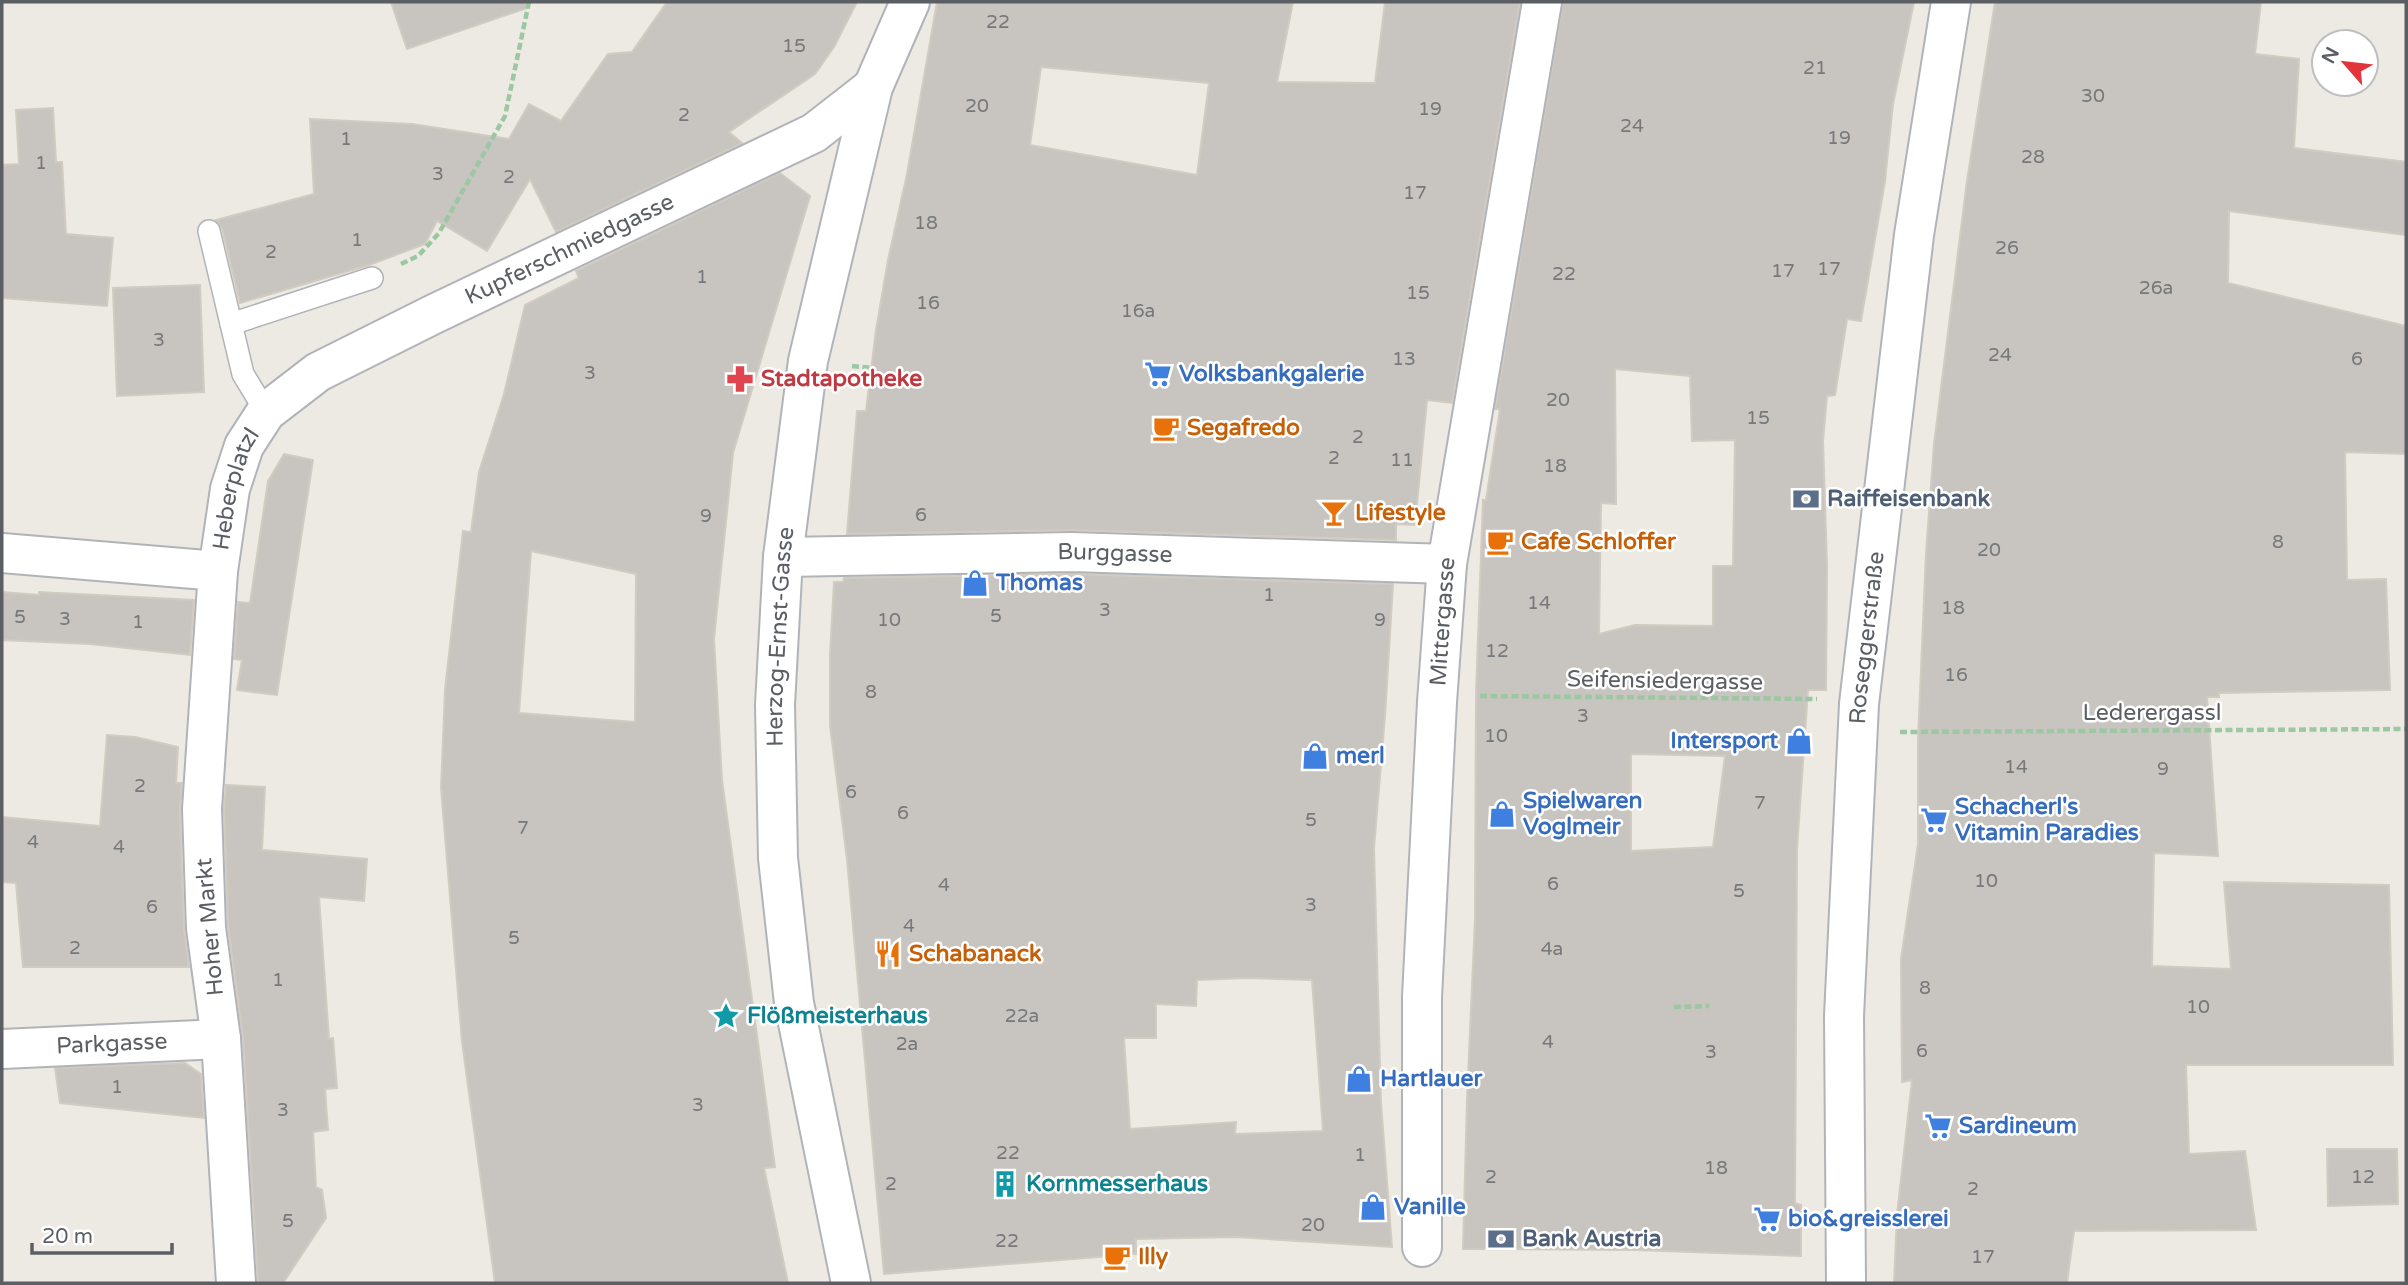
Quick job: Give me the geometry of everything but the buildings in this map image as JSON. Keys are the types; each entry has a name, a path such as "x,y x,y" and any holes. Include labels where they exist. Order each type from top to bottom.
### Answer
{"street":[{"name":"Herzog-Ernst-Gasse","path":"851,1283 794,1003 778,858 775,705 783,557 808,361 873,87 910,2"},
{"name":"Mittergasse","path":"1422,1247 1422,996 1447,564 1542,2"},
{"name":"Roseggerstraße","path":"1846,1282 1844,1016 1859,704 1914,235 1951,2"},
{"name":"Kupferschmiedgasse","path":"266,412 318,372 814,133 873,87"},
{"name":"Heberplatzl","path":"218,571 230,489 244,446 266,412"},
{"name":"Burggasse","path":"783,557 1072,552 1447,564"},
{"path":"2,553 218,571"},
{"name":"Hoher Markt","path":"218,571 202,808 206,928 221,1039 236,1283"},
{"name":"Parkgasse","path":"2,1049 221,1039"}],"lane":[{"path":"209,231 243,374 266,412"},
{"path":"231,324 372,278"}],"path":[{"path":"372,278 418,256 439,233 458,203 505,116 529,2"},
{"name":"Seifensiedergasse","path":"1437,702 1476,696 1806,699 1859,704"},
{"name":"Lederergassl","path":"1898,732 2406,729"},
{"path":"1674,1007 1709,1006"}],"place":[{"name":"Volksbankgalerie","path":"1158,374"},
{"name":"Stadtapotheke","path":"740,379"},
{"name":"Segafredo","path":"1166,428"},
{"name":"Raiffeisenbank","path":"1806,499"},
{"name":"Lifestyle","path":"1334,513"},
{"name":"Cafe Schloffer","path":"1500,542"},
{"name":"Thomas","path":"975,583"},
{"name":"Intersport","path":"1799,741"},
{"name":"merl","path":"1315,756"},
{"name":"Spielwaren Voglmeir","path":"1502,814"},
{"name":"Schacherl's Vitamin Paradies","path":"1934,820"},
{"name":"Schabanack","path":"888,954"},
{"name":"Flößmeisterhaus","path":"726,1016"},
{"name":"Hartlauer","path":"1359,1079"},
{"name":"Sardineum","path":"1938,1126"},
{"name":"Kornmesserhaus","path":"1005,1184"},
{"name":"Vanille","path":"1373,1207"},
{"name":"bio&greisslerei","path":"1767,1219"},
{"name":"Bank Austria","path":"1501,1239"},
{"name":"Illy","path":"1117,1257"}]}
